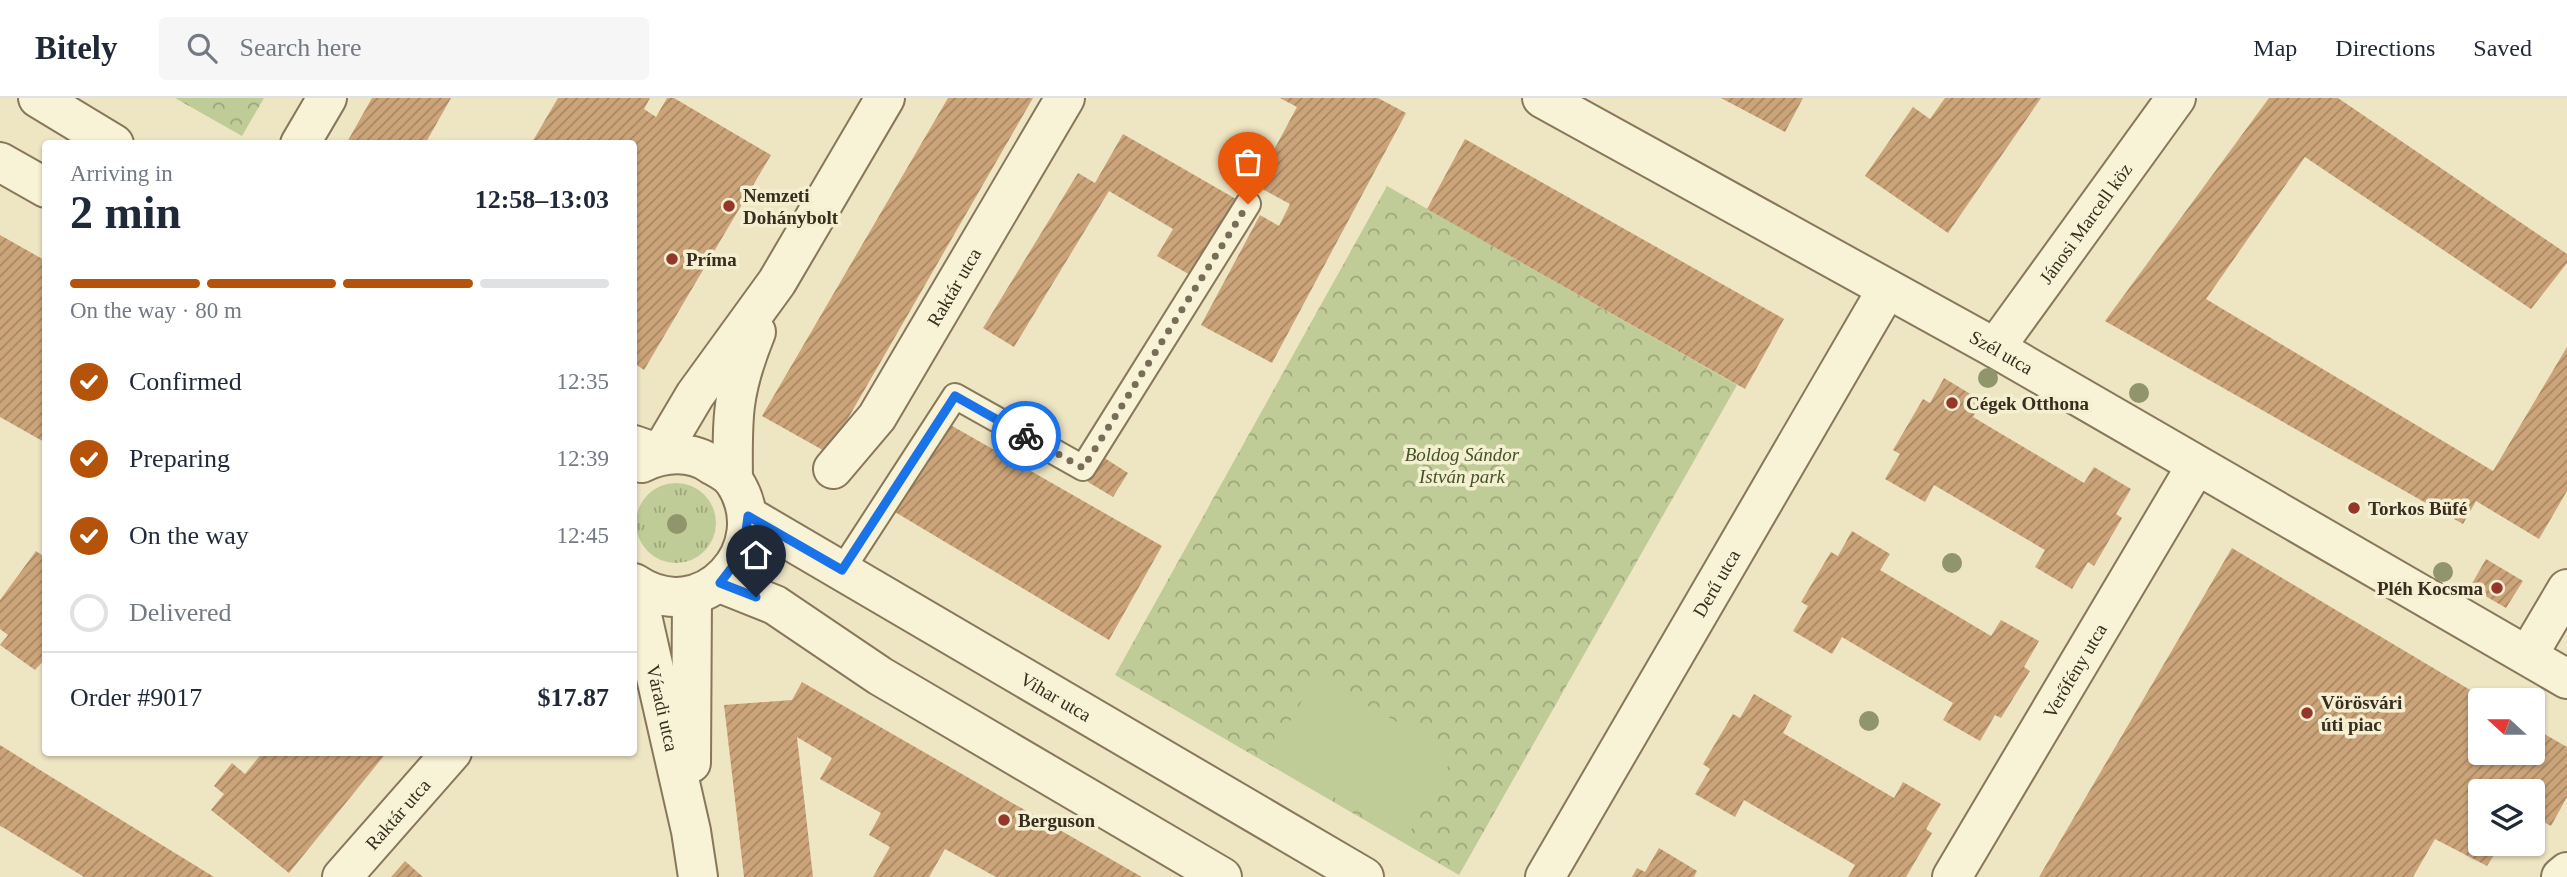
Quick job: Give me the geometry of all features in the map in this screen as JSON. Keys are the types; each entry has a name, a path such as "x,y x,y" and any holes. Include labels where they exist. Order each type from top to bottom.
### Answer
{"street":[{"path":"38,98 107,140"},
{"path":"302,140 327,98"},
{"path":"642,455 695,395 777,282 885,98"},
{"name":"Raktár utca","path":"833,469 877,417 1065,98"},
{"name":"Szél utca","path":"1542,98 1995,348 2567,679"},
{"name":"Jánosi Marcell köz","path":"1995,348 2176,98"},
{"path":"0,162 42,186"},
{"path":"706,590 743,553 748,516 733,480 732,413 739,375 777,282"},
{"name":"Derű utca","path":"1545,877 1887,289"},
{"path":"642,455 701,456 733,480"},
{"name":"Verőfény utca","path":"1952,877 2196,466"},
{"name":"Vihar utca","path":"748,516 1364,877"},
{"path":"637,585 661,596 706,590 775,605 880,676 1222,877"},
{"path":"2528,655 2567,589"},
{"name":"Váradi utca","path":"691,831 706,590"},
{"name":"Váradi utca","path":"637,597 691,831 698,877"},
{"name":"Raktár utca","path":"342,877 448,756"},
{"path":"2561,877 2567,872"}],"lane":[{"path":"842,570 955,396 1083,468 1248,204"}],"green space":[{"path":"175,98 264,98 242,136"},
{"name":"Boldog Sándor István park","path":"1387,186 1737,385 1459,875 1115,675"},
{"path":"668,484 684,484 698,490 709,501 715,515 715,531 709,545 698,556 684,562 668,562 654,556 643,545 637,531 637,515 643,501 654,490"},
{"path":"1316,677 1455,754 1406,839 1268,759"}],"building":[{"path":"372,98 451,98 427,140 348,140"},
{"name":"Príma","path":"558,98 650,98 644,109 656,117 667,98 674,98 771,155 644,370 637,365 637,140 533,140"},
{"path":"948,98 1033,98 828,453 762,416"},
{"path":"1280,98 1378,98 1406,113 1272,363 1201,325 1260,215 1279,226 1290,204 1255,185 1297,107"},
{"path":"1721,98 1803,98 1785,132"},
{"path":"1945,98 2041,98 1948,233 1865,176 1913,107 1930,119"},
{"path":"2269,98 2338,98 2567,254 2567,263 2531,309 2305,157 2206,299 2493,471 2567,347 2567,491 2539,539 2476,501 2463,524 2105,321"},
{"path":"1123,134 1236,199 1192,276 1157,256 1173,229 1109,191 1014,347 983,328 1078,173 1095,183"},
{"path":"1465,139 1784,319 1745,389 1427,209"},
{"path":"0,235 42,259 42,441 0,417"},
{"path":"1944,378 1982,401 1973,417 2084,483 2094,467 2131,489 2116,514 2122,518 2094,566 2088,562 2072,589 2035,567 2045,550 1934,485 1925,502 1885,479 1900,454 1893,450 1923,399 1930,403"},
{"path":"947,423 1162,546 1109,640 895,512"},
{"path":"1103,457 1128,473 1113,497 1088,482"},
{"path":"1852,531 1890,554 1880,570 1991,636 2001,620 2039,641 2024,667 2030,671 2001,718 1995,715 1980,741 1943,720 1953,703 1842,637 1832,654 1793,631 1808,606 1801,602 1831,552 1838,556"},
{"name":"Vörösvári úti piac","path":"2232,548 2468,689 2468,765 2545,765 2545,734 2567,747 2567,797 2551,826 2545,823 2545,779 2468,779 2468,856 2493,856 2487,866 2435,839 2413,877 2039,877"},
{"path":"36,551 42,555 42,662 35,670 0,645 8,635 0,629 0,600"},
{"path":"2486,559 2523,581 2506,608 2470,587"},
{"path":"802,682 1142,877 996,877 945,849 929,877 873,877 890,847 869,835 881,813 820,779 832,758 797,737 813,877 744,877 724,705 792,700"},
{"path":"1754,694 1792,716 1783,733 1894,798 1903,782 1941,804 1926,829 1932,833 1906,877 1848,877 1855,865 1744,800 1735,817 1695,794 1710,769 1703,764 1733,714 1740,718"},
{"path":"0,745 214,877 84,877 0,826"},
{"path":"260,756 384,756 289,873 211,810 224,794 214,786 232,763 245,774"},
{"path":"1659,848 1697,871 1694,877 1632,877 1637,868 1645,872"},
{"path":"405,861 423,877 391,877"}],"way so far":[{"path":"1026,436 1083,468 1248,204"}],"place":[{"name":"Nemzeti Dohánybolt","path":"729,206"},
{"name":"Príma","path":"672,259"},
{"name":"Cégek Otthona","path":"1952,403"},
{"name":"Torkos Büfé","path":"2354,508"},
{"name":"Pléh Kocsma","path":"2497,588"},
{"name":"Vörösvári úti piac","path":"2307,713"},
{"name":"Berguson","path":"1004,820"}],"route":[{"path":"756,597 720,583 743,553 748,516 842,570 955,396 1026,436"}]}
